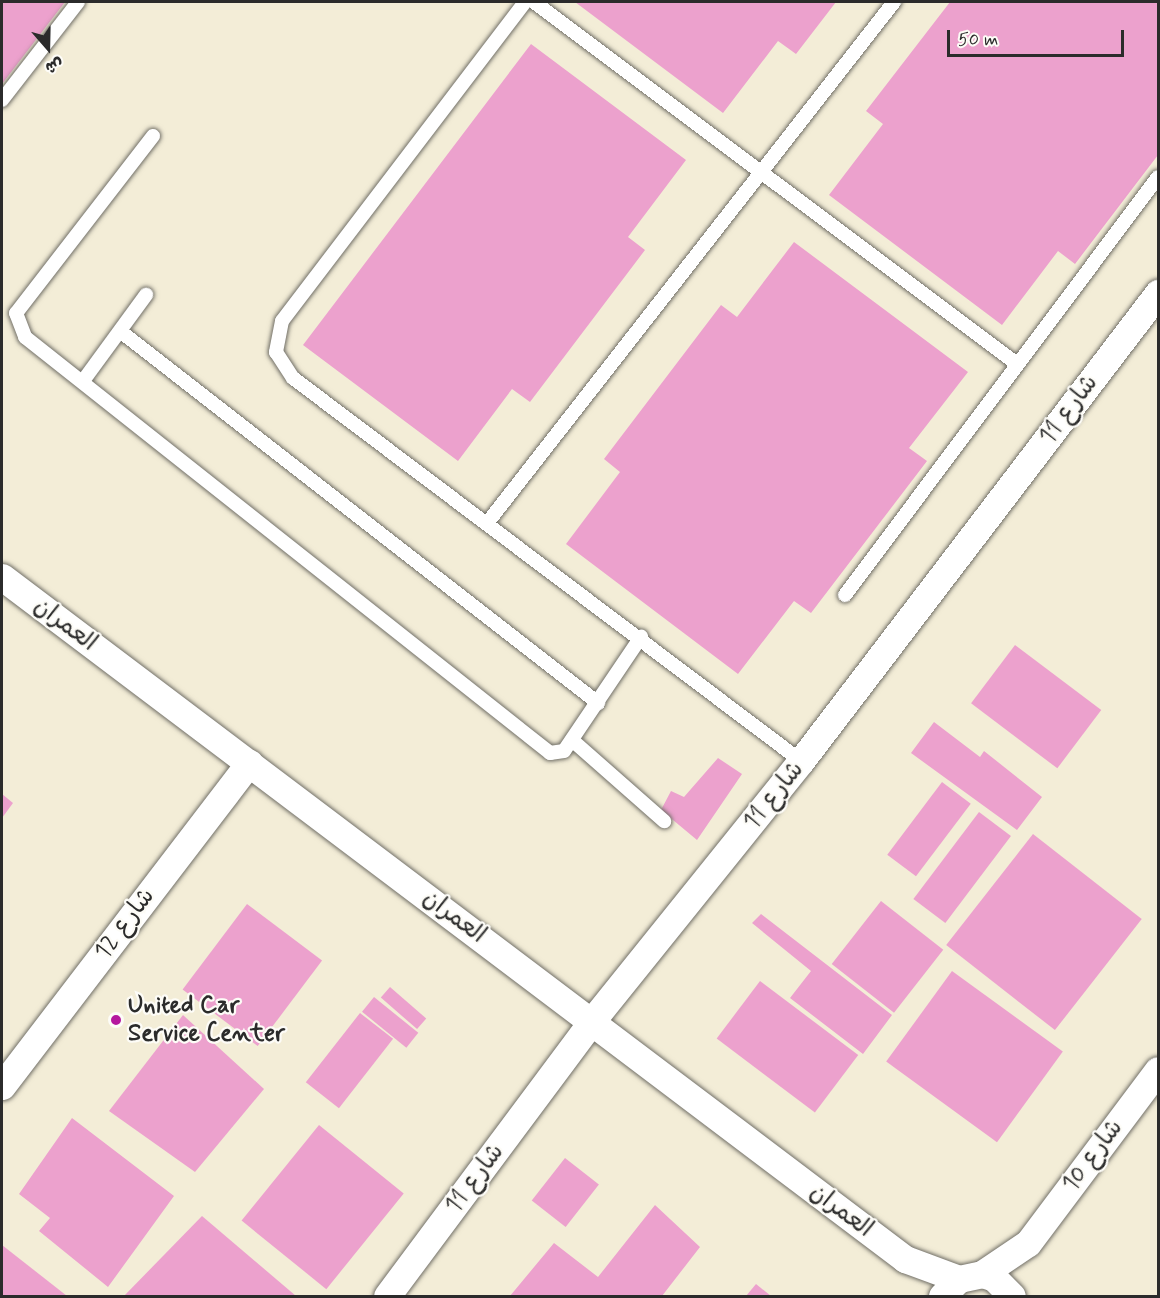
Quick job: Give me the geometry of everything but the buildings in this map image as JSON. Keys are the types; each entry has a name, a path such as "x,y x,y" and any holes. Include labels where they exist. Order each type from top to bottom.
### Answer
{"street":[{"name":"شارع 11","path":"387,1296 591,1022 801,761 1158,293"},
{"name":"العمران","path":"2,577 905,1259 961,1283 994,1278 1012,1296"},
{"name":"شارع 12","path":"2,1086 249,763"},
{"name":"شارع 10","path":"1012,1296 1028,1243 1158,1070"},
{"name":"شارع 10","path":"961,1283 1028,1243"},
{"name":"العمران","path":"905,1259 931,1296"}],"lane":[{"path":"2,100 78,2"},
{"path":"525,2 282,321 276,352 293,378 641,637 801,761"},
{"path":"534,2 764,169 1017,364"},
{"path":"488,522 894,2"},
{"path":"153,136 16,313 25,336 550,753 564,751 641,637"},
{"path":"845,595 1158,177"},
{"path":"83,381 146,295"},
{"path":"120,331 598,703"},
{"path":"572,740 664,821"}],"place":[{"name":"United Car Service Center","path":"116,1020"}]}
